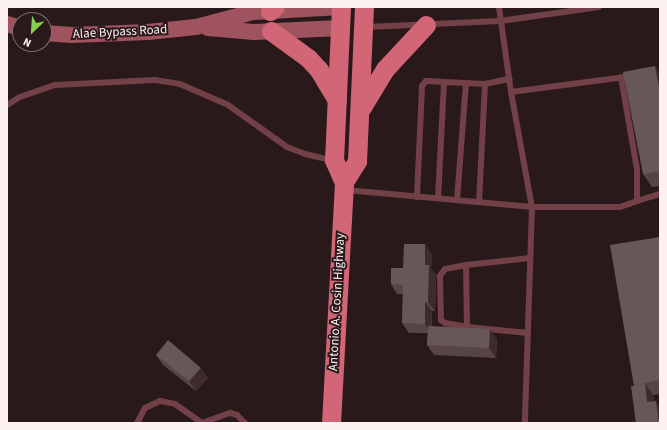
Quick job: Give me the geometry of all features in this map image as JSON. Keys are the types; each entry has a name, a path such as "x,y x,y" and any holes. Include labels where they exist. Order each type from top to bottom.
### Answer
{"highway":[{"name":"Antonio A. Cosin Highway","path":"331,423 344,186 334,160 342,7"},
{"name":"Antonio A. Cosin Highway","path":"344,186 357,161 364,7"},
{"path":"359,112 385,69 426,25"},
{"path":"340,28 363,27"},
{"path":"271,31 308,58 325,79 336,100"}],"main road":[{"name":"Alae Bypass Road","path":"196,27 253,12 273,9 342,7"},
{"name":"Alae Bypass Road","path":"52,33 109,35 196,27 271,31 340,28"}],"lane":[{"path":"499,7 511,92 532,207 525,423"},
{"path":"363,27 500,21 599,7"},
{"path":"511,92 636,75"},
{"path":"621,77 637,169 637,201"},
{"path":"417,196 422,86 426,81 486,84 509,79"},
{"path":"7,105 20,97 55,85 155,80 180,84 228,105 287,147 305,154 334,160"},
{"path":"438,198 444,82"},
{"path":"457,200 466,83"},
{"path":"479,202 486,84"},
{"path":"344,186 417,196 532,207 620,207 660,194"},
{"path":"528,333 467,327 445,323 441,320 440,276 445,269 466,265 530,258"},
{"path":"466,265 467,327"},
{"path":"137,423 145,408 160,401 175,404 202,423 230,413 237,415 245,423"}],"building":[{"path":"655,66 660,92 660,171 643,174 623,72"},
{"path":"660,237 660,380 645,383 647,402 656,401 659,423 636,423 631,386 634,386 610,245"},
{"path":"404,244 425,244 425,265 429,265 428,302 425,302 425,324 402,323 403,285 391,284 391,268 403,268"},
{"path":"428,326 490,329 489,348 427,345"},
{"path":"168,340 201,368 189,381 156,355"}]}
